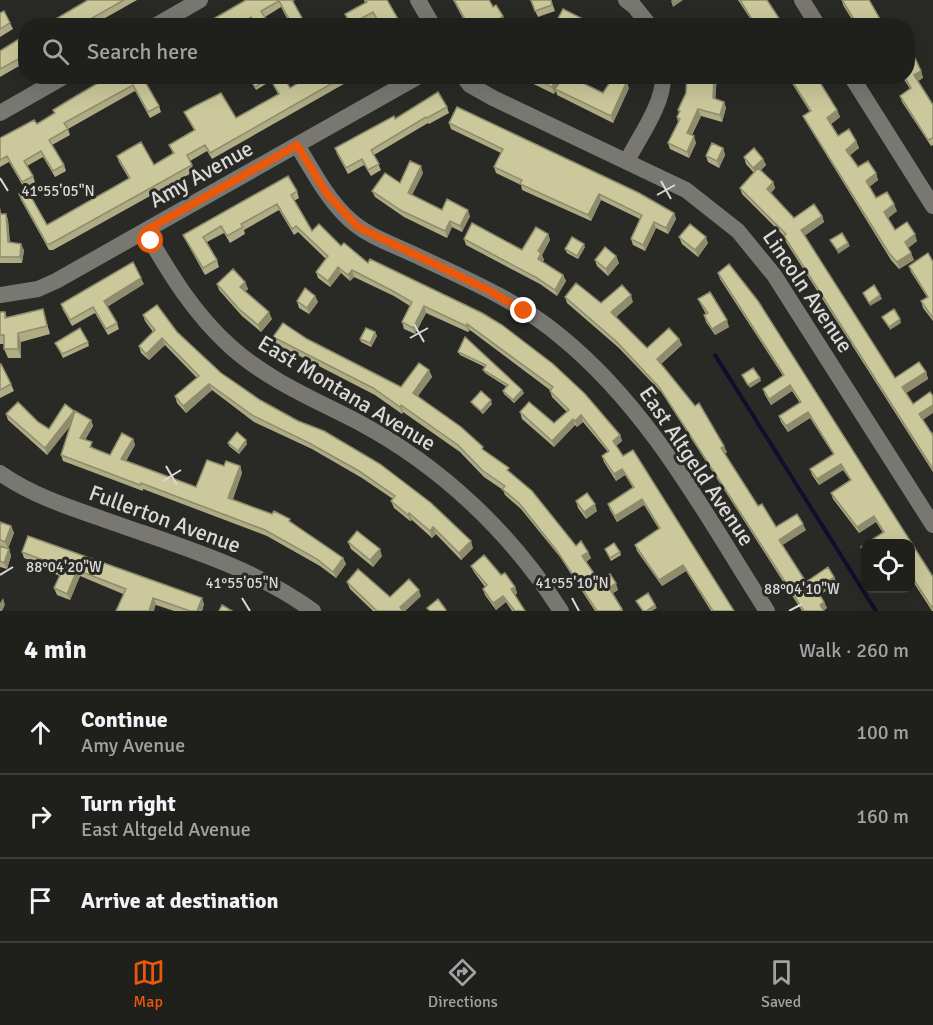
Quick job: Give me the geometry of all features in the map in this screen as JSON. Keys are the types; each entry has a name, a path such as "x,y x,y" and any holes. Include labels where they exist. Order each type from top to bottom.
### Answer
{"street":[{"path":"169,18 200,0"},
{"path":"418,0 428,18"},
{"path":"626,0 644,18"},
{"path":"802,0 813,18"},
{"path":"0,113 51,84"},
{"name":"Amy Avenue","path":"0,295 38,289 56,281 404,84"},
{"name":"Lincoln Avenue","path":"470,84 493,98 663,178 706,204 752,246 774,274 933,525"},
{"path":"627,161 663,84"},
{"path":"856,84 933,206"},
{"name":"East Altgeld Avenue","path":"297,145 327,194 358,227 507,300 560,335 601,373 636,411 662,445 767,611"},
{"name":"East Montana Avenue","path":"145,231 177,286 232,347 274,379 384,437 456,489 510,542 561,611"},
{"name":"Fullerton Avenue","path":"0,472 14,482 54,502 267,581 313,611"}],"building":[{"path":"88,0 124,0 92,18 57,18"},
{"path":"246,0 292,0 302,18 289,18 279,1 261,11 265,18 215,18"},
{"path":"365,0 387,0 397,18 376,18 373,12 362,18 347,18 345,14 367,2"},
{"path":"454,0 489,0 493,7 496,5 503,16 500,18 464,18"},
{"path":"531,0 551,0 552,5 535,11"},
{"path":"740,0 767,0 779,18 751,18"},
{"path":"842,0 869,0 879,18 853,18"},
{"path":"563,9 581,18 558,18"},
{"path":"4,11 10,23 0,29 0,13"},
{"path":"18,40 18,59 0,69 0,51"},
{"path":"915,58 916,60 921,71 915,74"},
{"path":"915,77 933,105 933,138 928,140 900,96 911,88 909,84 915,84"},
{"path":"97,84 146,84 159,106 148,112 133,85 64,123 68,129 49,140 64,165 53,171 41,151 24,161 33,176 22,182 7,156 0,160 0,138 34,120 37,124 55,113 53,110"},
{"path":"273,84 288,84 290,88 297,84 331,84 210,153 205,145 187,155 192,165 50,244 47,244 19,194 27,190 47,225 130,178 117,156 141,142 154,165 174,153 169,145 195,130 184,112 221,93 236,118 279,94"},
{"path":"558,84 584,84 603,93 609,84 626,84 611,116 555,89"},
{"path":"687,84 714,84 713,98 724,102 720,115 698,109 687,133 694,136 687,152 668,143 680,119 677,117 680,111 678,110 686,93"},
{"path":"794,84 821,84 837,110 827,118 838,136 849,129 856,141 846,150 858,167 868,161 876,173 866,181 876,198 887,192 894,204 884,212 895,230 907,222 915,234 905,242 911,253 897,262 889,253 803,116 811,111"},
{"path":"438,92 447,107 371,150 379,164 368,170 362,159 346,168 335,148 394,116 395,119"},
{"path":"457,107 639,193 674,213 666,228 654,222 643,245 631,239 642,215 599,194 588,215 520,184 522,180 494,167 503,149 449,123"},
{"path":"712,143 723,148 717,161 706,156"},
{"path":"754,148 763,159 753,168 744,157"},
{"path":"410,161 421,166 408,193 442,210 447,199 468,210 460,226 450,221 445,231 402,211 372,191 385,173 400,183"},
{"path":"758,168 773,182 767,189 794,218 814,204 822,216 801,230 895,378 919,362 926,372 902,387 913,404 930,392 933,396 933,405 919,414 933,433 933,469 784,236 786,234 740,188"},
{"path":"288,176 297,191 291,195 312,231 319,224 341,246 344,243 368,263 370,259 482,313 502,325 553,364 585,394 620,435 613,441 623,456 633,450 734,611 713,611 683,565 659,580 635,545 660,528 642,499 615,516 608,504 634,487 622,469 614,474 602,456 609,451 581,415 575,421 573,419 552,441 520,412 529,402 554,423 569,410 550,391 553,387 467,324 466,326 424,306 413,328 402,322 412,302 391,290 352,270 348,275 338,267 328,281 316,272 328,256 296,226 292,229 277,204 241,224 243,227 227,236 221,226 203,237 217,260 203,268 183,235"},
{"path":"0,214 6,214 8,242 21,244 20,257 0,257"},
{"path":"472,223 522,250 536,227 548,234 538,251 541,253 538,259 563,275 555,290 464,239"},
{"path":"690,224 706,237 695,250 679,237"},
{"path":"842,233 848,243 837,250 830,240"},
{"path":"572,237 584,244 577,256 565,249"},
{"path":"605,247 616,256 606,269 595,260"},
{"path":"928,253 933,262 933,318 921,301 928,297 909,266"},
{"path":"133,262 141,278 104,301 117,323 106,329 93,307 70,320 61,304"},
{"path":"729,264 758,301 909,539 873,539 884,532 874,516 857,527 831,493 851,480 841,464 817,479 810,469 834,454 808,412 786,426 779,416 801,402 790,385 769,399 763,389 784,375 718,273"},
{"path":"233,269 245,282 240,287 269,312 258,325 239,309 217,284"},
{"path":"576,283 601,303 622,285 631,295 611,312 647,348 669,328 679,339 657,359 695,406 699,403 724,446 721,448 758,506 762,504 776,527 797,514 803,524 779,540 806,582 828,567 834,577 816,589 824,602 820,605 824,611 804,611 659,387 617,342 565,297"},
{"path":"874,285 880,295 869,303 863,293"},
{"path":"305,288 315,296 307,308 297,301"},
{"path":"710,292 727,320 712,329 704,315 708,313 698,299"},
{"path":"157,305 177,332 221,373 260,400 298,421 324,431 380,464 431,503 471,541 459,553 433,527 430,531 409,513 408,515 391,501 395,496 359,471 252,415 209,384 183,406 175,396 199,376 162,338 146,354 139,346 155,330 143,315"},
{"path":"43,309 47,326 18,333 18,349 4,349 4,335 0,335 0,312 5,312 5,318"},
{"path":"894,309 900,319 889,327 882,317"},
{"path":"283,323 307,339 401,387 419,363 429,370 413,393 461,427 483,447 482,449 509,468 507,470 532,491 576,546 581,541 588,552 582,556 599,581 610,574 616,583 609,588 622,609 597,611 557,551 519,503 502,489 505,486 482,470 458,445 373,388 273,337"},
{"path":"80,328 88,342 62,354 55,343"},
{"path":"366,328 375,332 370,343 360,339"},
{"path":"465,337 522,390 513,400 503,391 508,385 483,370 486,365 458,352"},
{"path":"0,364 11,384 0,390"},
{"path":"753,368 760,378 748,385 742,375"},
{"path":"481,391 491,400 481,411 471,402"},
{"path":"18,402 38,422 49,429 65,404 74,411 45,448 6,414"},
{"path":"75,411 91,420 80,438 92,442 90,447 110,455 122,433 133,439 121,459 196,487 207,460 224,466 226,461 240,466 228,498 272,514 274,511 290,519 289,521 343,558 333,572 317,559 265,530 61,455"},
{"path":"237,432 246,440 238,451 228,443"},
{"path":"587,493 595,504 584,512 576,501"},
{"path":"0,522 11,526 5,542 0,540"},
{"path":"357,531 380,549 370,560 348,542"},
{"path":"28,536 202,598 197,611 190,611 153,598 149,611 116,611 126,589 77,570 67,594 54,588 62,571 45,564 46,561 22,552"},
{"path":"614,543 620,552 610,558 605,549"},
{"path":"0,546 9,549 4,563 0,561"},
{"path":"915,549 933,577 933,609 915,582"},
{"path":"484,555 501,575 505,573 515,587 511,589 525,611 515,611 503,596 493,603 483,589 487,585 471,566"},
{"path":"358,569 390,597 409,579 419,590 400,607 403,611 377,611 347,582"},
{"path":"648,593 655,605 643,611 636,601"},
{"path":"438,599 446,610 430,611 427,608"},
{"path":"222,605 232,611 219,611"}],"waterway":[{"path":"715,355 876,611"}],"route":[{"path":"151,241 145,231 297,145 327,194 358,227 488,290 524,311"}]}
